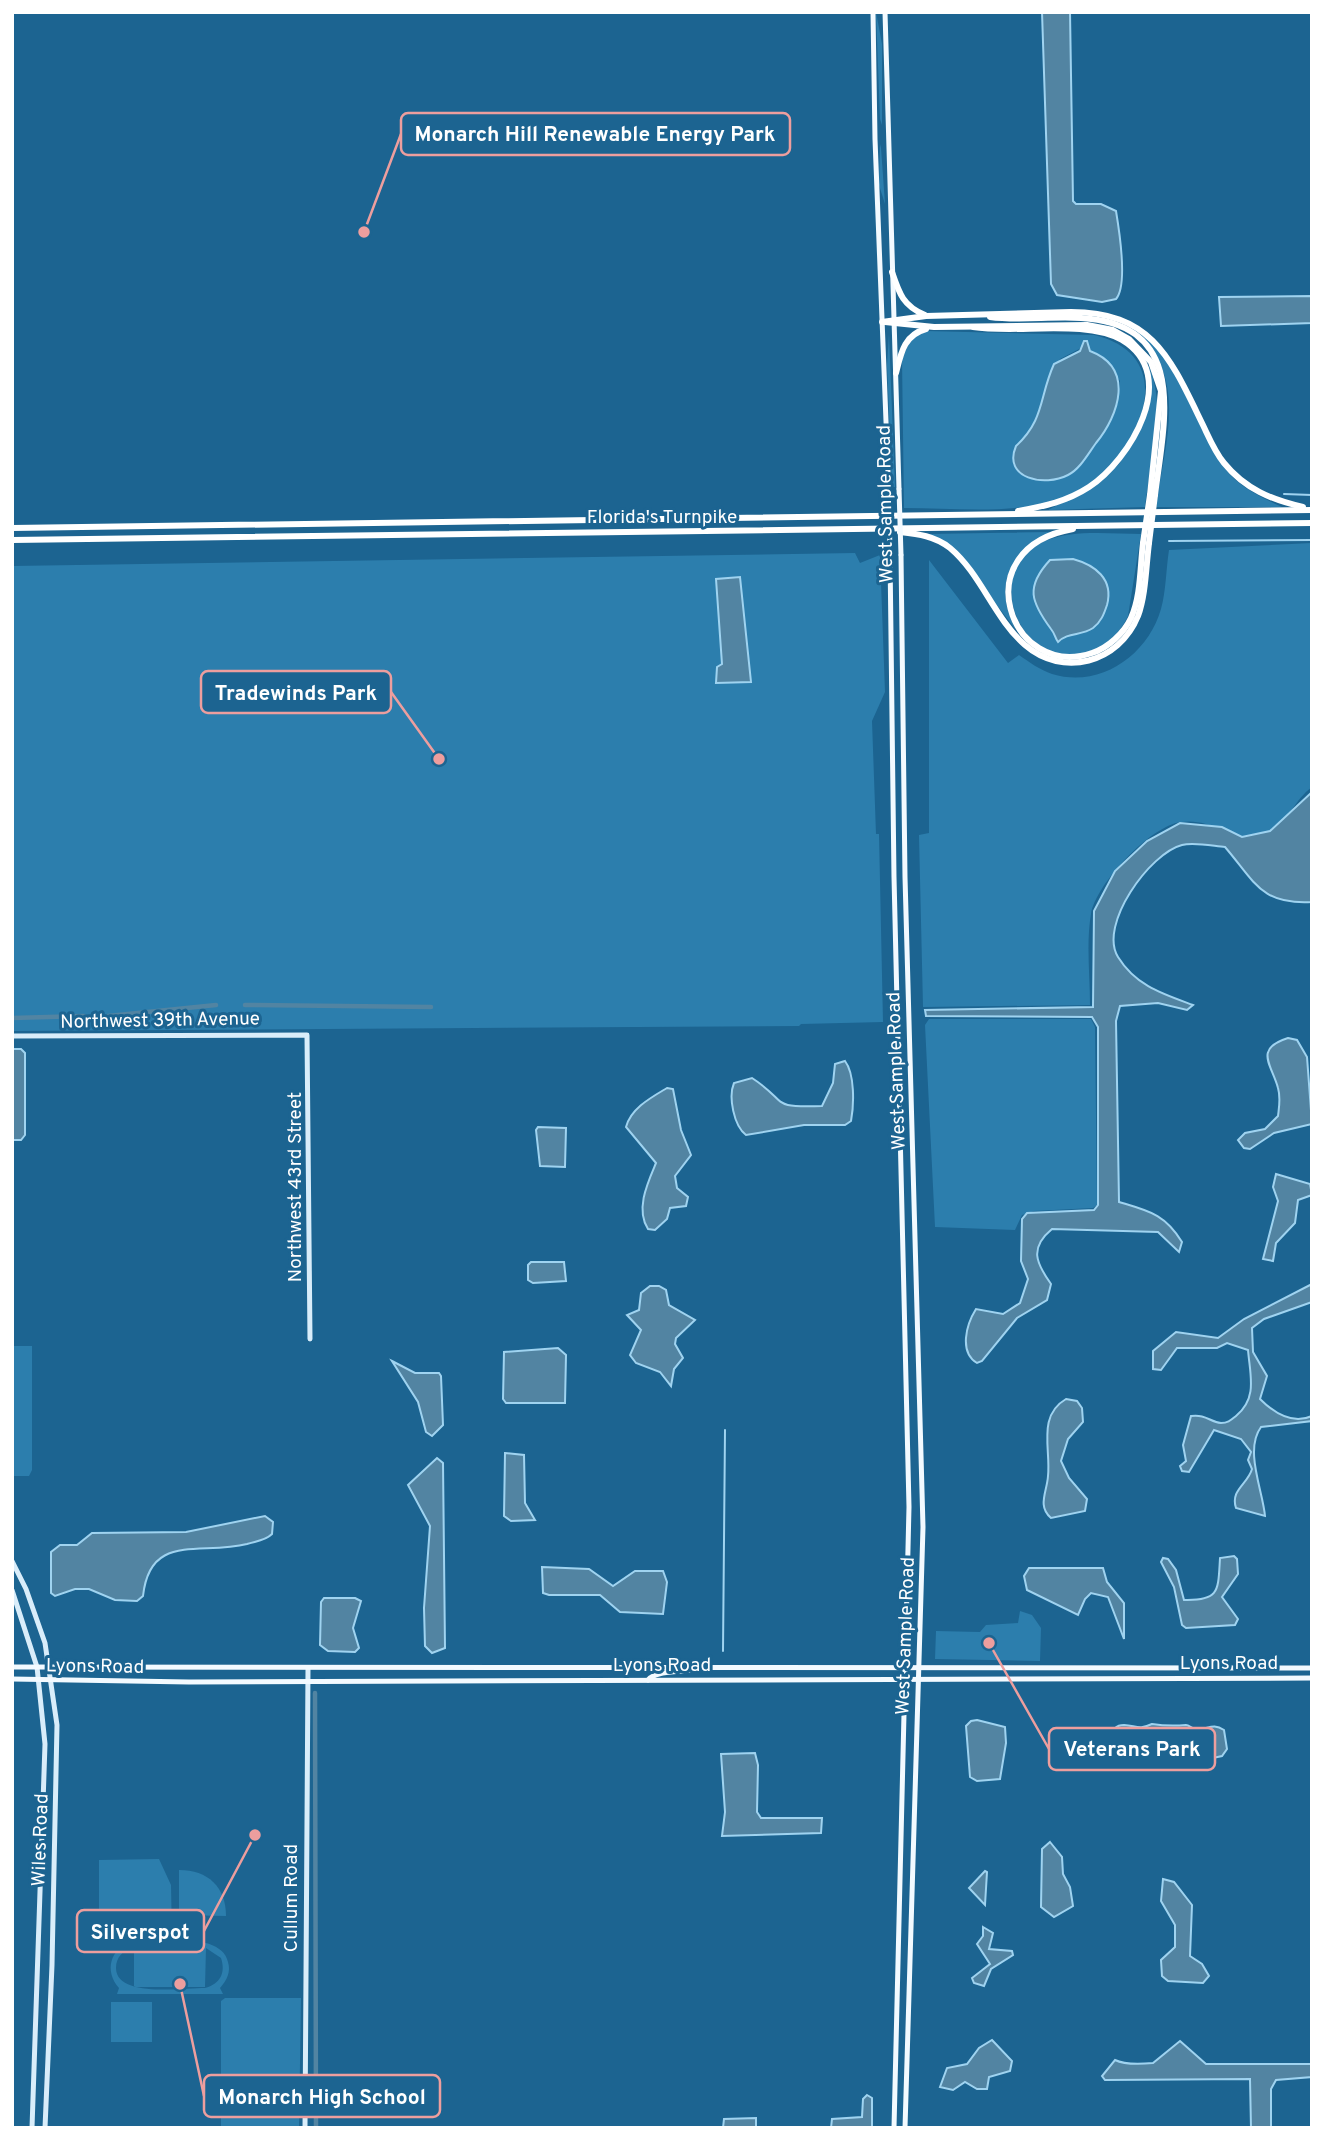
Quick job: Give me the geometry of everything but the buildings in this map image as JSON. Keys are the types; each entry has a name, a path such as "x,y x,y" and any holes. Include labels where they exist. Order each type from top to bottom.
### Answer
{"highway":[{"path":"892,272 901,299 909,308 926,316"},
{"path":"882,322 926,316 1086,312 1112,317 1138,328 1154,341 1172,362 1213,444 1235,475 1268,497 1312,509"},
{"path":"881,530 922,534 949,547 1024,644 1044,657 1064,663 1085,662 1104,656 1128,634 1139,614 1152,495 1167,395 1160,367 1143,343 1124,329 1097,320 977,315"},
{"path":"894,321 934,327 1098,326 1121,334 1142,349 1155,371 1161,402 1152,495"},
{"path":"896,373 906,342 919,331 934,327"},
{"path":"973,327 1092,331 1110,335 1133,350 1148,383 1147,401 1136,433 1124,455 1100,480 1058,503 999,514"},
{"name":"Florida's Turnpike","path":"12,528 1312,509"},
{"name":"Florida's Turnpike","path":"12,540 1312,523"},
{"path":"1090,526 1048,534 1036,541 1019,558 1009,580 1009,603 1019,628 1038,648 1050,653 1074,657 1091,654 1109,645 1125,628 1135,606 1146,543"}],"main road":[{"name":"West Sample Road","path":"873,12 889,498 894,877 909,1495 894,2128"},
{"name":"West Sample Road","path":"885,12 901,555 905,877 923,1527 905,2128"},
{"path":"875,134 888,134"},
{"name":"Northwest 39th Avenue","path":"12,1036 307,1035"},
{"name":"Northwest 43rd Street","path":"307,1035 310,1339"},
{"name":"Wiles Road","path":"12,1561 35,1612 50,1667 58,1757 45,2128"},
{"name":"Wiles Road","path":"12,1590 37,1667 45,1744 32,2128"},
{"path":"648,1680 655,1674 678,1674 699,1666"},
{"name":"Lyons Road","path":"12,1667 1312,1668"},
{"path":"438,1668 438,1681"},
{"name":"Cullum Road","path":"305,2128 308,1669"},
{"name":"Lyons Road","path":"12,1679 438,1681 1312,1678"}],"shaded area":[{"path":"876,12 882,44 882,125 880,119"},
{"path":"1042,12 1070,12 1073,201 1076,204 1101,204 1116,211 1122,270 1120,292 1116,299 1102,302 1057,295 1051,284"},
{"path":"880,144 881,148 885,204 879,185"},
{"path":"1312,296 1312,323 1221,326 1219,297"},
{"path":"1126,325 1145,336 1173,369 1214,450 1230,475 1250,491 1282,507 1156,507 1168,432 1167,385 1160,363 1147,343"},
{"path":"926,331 1094,335 1123,347 1140,366 1145,389 1141,414 1130,440 1113,463 1092,483 1069,496 1009,509 904,508 902,359 911,339","holes":["1083,347 1098,354 1120,381 1115,413 1109,425 1092,447 1058,479 1023,475 1014,465 1016,446 1038,417 1060,359"]},
{"path":"889,334 895,487 892,487 887,365"},
{"path":"1084,341 1087,341 1090,351 1104,359 1113,369 1118,380 1119,393 1111,419 1087,456 1068,475 1048,480 1028,477 1020,473 1015,466 1013,457 1016,446 1037,417 1054,364 1080,351"},
{"path":"1142,354 1151,371 1157,409 1157,429 1145,507 1048,510 1099,483 1119,464 1135,440 1150,399"},
{"path":"1050,532 1024,552 1009,573 1006,598 1016,630 956,552 929,534"},
{"path":"1093,533 1141,534 1128,616 1111,640 1085,653 1061,654 1041,647 1026,632 1015,614 1011,593 1014,573 1025,555 1056,537"},
{"path":"1312,543 1312,787 1281,823 1268,832 1244,836 1204,824 1181,822 1155,834 1126,858 1103,888 1091,914 1088,948 1090,1005 923,1007 919,835 929,833 929,560 1008,663 1019,655 1052,674 1087,677 1120,664 1145,641 1155,626 1164,595 1169,550"},
{"path":"855,553 860,563 880,555 885,692 872,721 876,834 879,834 883,1022 799,1026 12,1031 12,566"},
{"path":"1073,559 1089,565 1101,574 1108,588 1107,605 1093,628 1058,642 1035,602 1034,587 1050,560"},
{"path":"740,577 751,682 716,683 717,667 722,664 716,579"},
{"path":"1312,792 1312,902 1281,900 1270,895 1252,881 1225,847 1187,844 1169,851 1142,876 1130,892 1115,927 1114,943 1118,957 1133,975 1151,988 1193,1005 1187,1010 1158,1003 1120,1006 1116,1021 1119,1202 1163,1219 1182,1242 1179,1252 1158,1232 1052,1229 1040,1243 1037,1256 1051,1284 1047,1300 1017,1318 982,1361 977,1363 971,1358 966,1345 967,1330 976,1309 1003,1314 1020,1303 1028,1279 1021,1261 1022,1219 1027,1213 1094,1210 1098,1205 1098,1027 1092,1017 926,1016 925,1010 1093,1007 1094,911 1115,871 1147,841 1180,823 1222,827 1242,837 1270,831"},
{"path":"929,1019 1091,1019 1095,1027 1097,1205 1093,1208 1034,1211 1022,1215 1015,1230 935,1227 925,1025"},
{"path":"1288,1038 1297,1040 1307,1057 1312,1124 1274,1133 1250,1149 1244,1148 1238,1140 1245,1133 1265,1129 1278,1116 1279,1092 1269,1065 1268,1053 1277,1042"},
{"path":"12,1049 21,1049 25,1053 25,1135 21,1140 12,1140"},
{"path":"845,1061 852,1081 853,1098 851,1121 845,1125 804,1125 746,1135 738,1125 732,1103 734,1083 752,1078 786,1104 822,1106 833,1083 835,1064"},
{"path":"667,1088 673,1089 681,1130 691,1155 675,1176 677,1188 688,1197 686,1206 670,1208 667,1219 655,1230 648,1229 644,1221 643,1204 656,1163 626,1127 637,1109"},
{"path":"538,1127 566,1128 565,1167 540,1166 536,1130"},
{"path":"1276,1174 1310,1184 1312,1195 1298,1200 1295,1223 1276,1243 1273,1261 1263,1259 1278,1201 1273,1187"},
{"path":"531,1262 564,1262 566,1281 533,1283 528,1280 528,1265"},
{"path":"1312,1284 1312,1302 1264,1319 1252,1328 1253,1352 1267,1376 1260,1399 1271,1409 1290,1418 1312,1416 1312,1421 1261,1427 1256,1436 1254,1459 1265,1516 1236,1508 1235,1496 1252,1469 1248,1460 1251,1452 1241,1439 1214,1430 1189,1472 1182,1471 1180,1466 1186,1461 1183,1445 1191,1416 1221,1423 1229,1421 1243,1409 1251,1386 1248,1350 1227,1343 1217,1348 1177,1348 1161,1370 1153,1369 1153,1351 1176,1332 1218,1338 1244,1319"},
{"path":"650,1286 659,1286 666,1290 669,1305 695,1320 676,1338 675,1344 683,1358 674,1369 671,1386 660,1372 636,1363 630,1355 641,1330 627,1315 639,1310 641,1293"},
{"path":"12,1346 32,1346 32,1470 29,1476 12,1476"},
{"path":"558,1348 566,1355 565,1403 506,1403 503,1399 504,1352"},
{"path":"392,1361 415,1373 439,1373 441,1376 443,1425 432,1436 426,1432 418,1402"},
{"path":"1066,1399 1077,1401 1082,1408 1083,1422 1068,1439 1061,1461 1069,1478 1087,1499 1085,1511 1051,1518 1044,1509 1048,1476 1048,1424 1051,1414"},
{"path":"505,1453 524,1455 525,1503 535,1520 511,1521 504,1516"},
{"path":"437,1458 443,1463 445,1648 432,1653 425,1646 424,1608 430,1526 408,1485"},
{"path":"265,1516 273,1522 272,1534 263,1539 229,1547 180,1550 167,1555 156,1563 148,1576 143,1596 137,1601 115,1600 89,1589 75,1589 55,1596 51,1593 51,1552 60,1545 77,1545 92,1533 186,1532"},
{"path":"1234,1556 1237,1559 1238,1574 1222,1597 1238,1619 1235,1625 1186,1628 1182,1625 1174,1587 1161,1562 1163,1558 1168,1559 1176,1570 1184,1600 1196,1600 1211,1596 1215,1592 1220,1558"},
{"path":"542,1567 589,1569 613,1586 635,1571 663,1571 667,1582 663,1614 620,1612 600,1595 543,1593"},
{"path":"1029,1568 1103,1568 1107,1582 1124,1603 1124,1639 1108,1597 1091,1593 1085,1599 1078,1615 1027,1590 1024,1576"},
{"path":"324,1598 355,1598 361,1601 353,1628 359,1648 355,1652 328,1651 320,1645 321,1602"},
{"path":"1020,1611 1032,1615 1041,1628 1040,1661 935,1659 936,1631 980,1632 986,1625 1018,1623"},
{"path":"977,1720 1005,1727 1006,1743 1000,1779 977,1781 970,1777 966,1726"},
{"path":"1152,1724 1186,1725 1196,1729 1213,1726 1220,1728 1224,1730 1227,1749 1222,1756 1213,1758 1179,1750 1114,1758 1110,1738 1114,1729 1124,1725 1141,1727"},
{"path":"755,1753 758,1765 757,1812 761,1818 822,1818 821,1833 722,1836 725,1812 721,1754"},
{"path":"1050,1842 1062,1857 1063,1874 1070,1887 1073,1906 1054,1917 1041,1907 1042,1849"},
{"path":"159,1859 171,1885 172,1937 106,1937 99,1930 99,1860"},
{"path":"179,1870 199,1873 213,1882 223,1897 226,1916 179,1915"},
{"path":"987,1872 985,1905 969,1888"},
{"path":"1163,1879 1174,1882 1192,1905 1190,1956 1202,1964 1209,1976 1203,1983 1168,1981 1162,1976 1161,1960 1175,1947 1175,1925 1161,1901"},
{"path":"983,1927 993,1933 989,1949 1012,1951 1013,1955 991,1969 984,1986 974,1983 972,1978 990,1964 977,1944 983,1936"},
{"path":"187,1940 214,1946 223,1952 229,1966 228,1976 220,1988 223,1994 117,1994 119,1988 112,1974 112,1961 114,1955 132,1942","holes":["132,1947 203,1948 134,1948 134,1986 119,1977 116,1964 121,1955","206,1948 221,1958 222,1973 215,1984 205,1988 182,1989 137,1987 205,1987"]},
{"path":"225,1998 301,1998 299,2128 221,2128 221,2001"},
{"path":"111,2002 152,2002 152,2042 111,2042"},
{"path":"992,2040 1012,2061 1010,2071 989,2077 987,2089 977,2089 965,2082 953,2090 940,2087 947,2068 967,2064 979,2048"},
{"path":"1180,2041 1206,2064 1312,2064 1312,2077 1276,2080 1271,2089 1271,2128 1251,2128 1250,2079 1105,2080 1102,2076 1115,2060 1153,2063"},
{"path":"867,2095 872,2098 872,2128 831,2128 832,2119 862,2117 863,2099"},
{"path":"756,2118 756,2128 723,2128 724,2119"}],"waterway":[{"path":"1284,494 1312,495"},
{"path":"1169,541 1312,540"},
{"path":"108,1016 216,1005"},
{"path":"245,1005 431,1007"},
{"path":"12,1018 84,1016"},
{"path":"723,1651 725,1430"},
{"path":"315,1693 316,2128"}],"place":[{"name":"Monarch Hill Renewable Energy Park","path":"364,232"},
{"name":"Tradewinds Park","path":"439,759"},
{"name":"Veterans Park","path":"989,1643"},
{"name":"Silverspot","path":"255,1835"},
{"name":"Monarch High School","path":"180,1984"}]}
